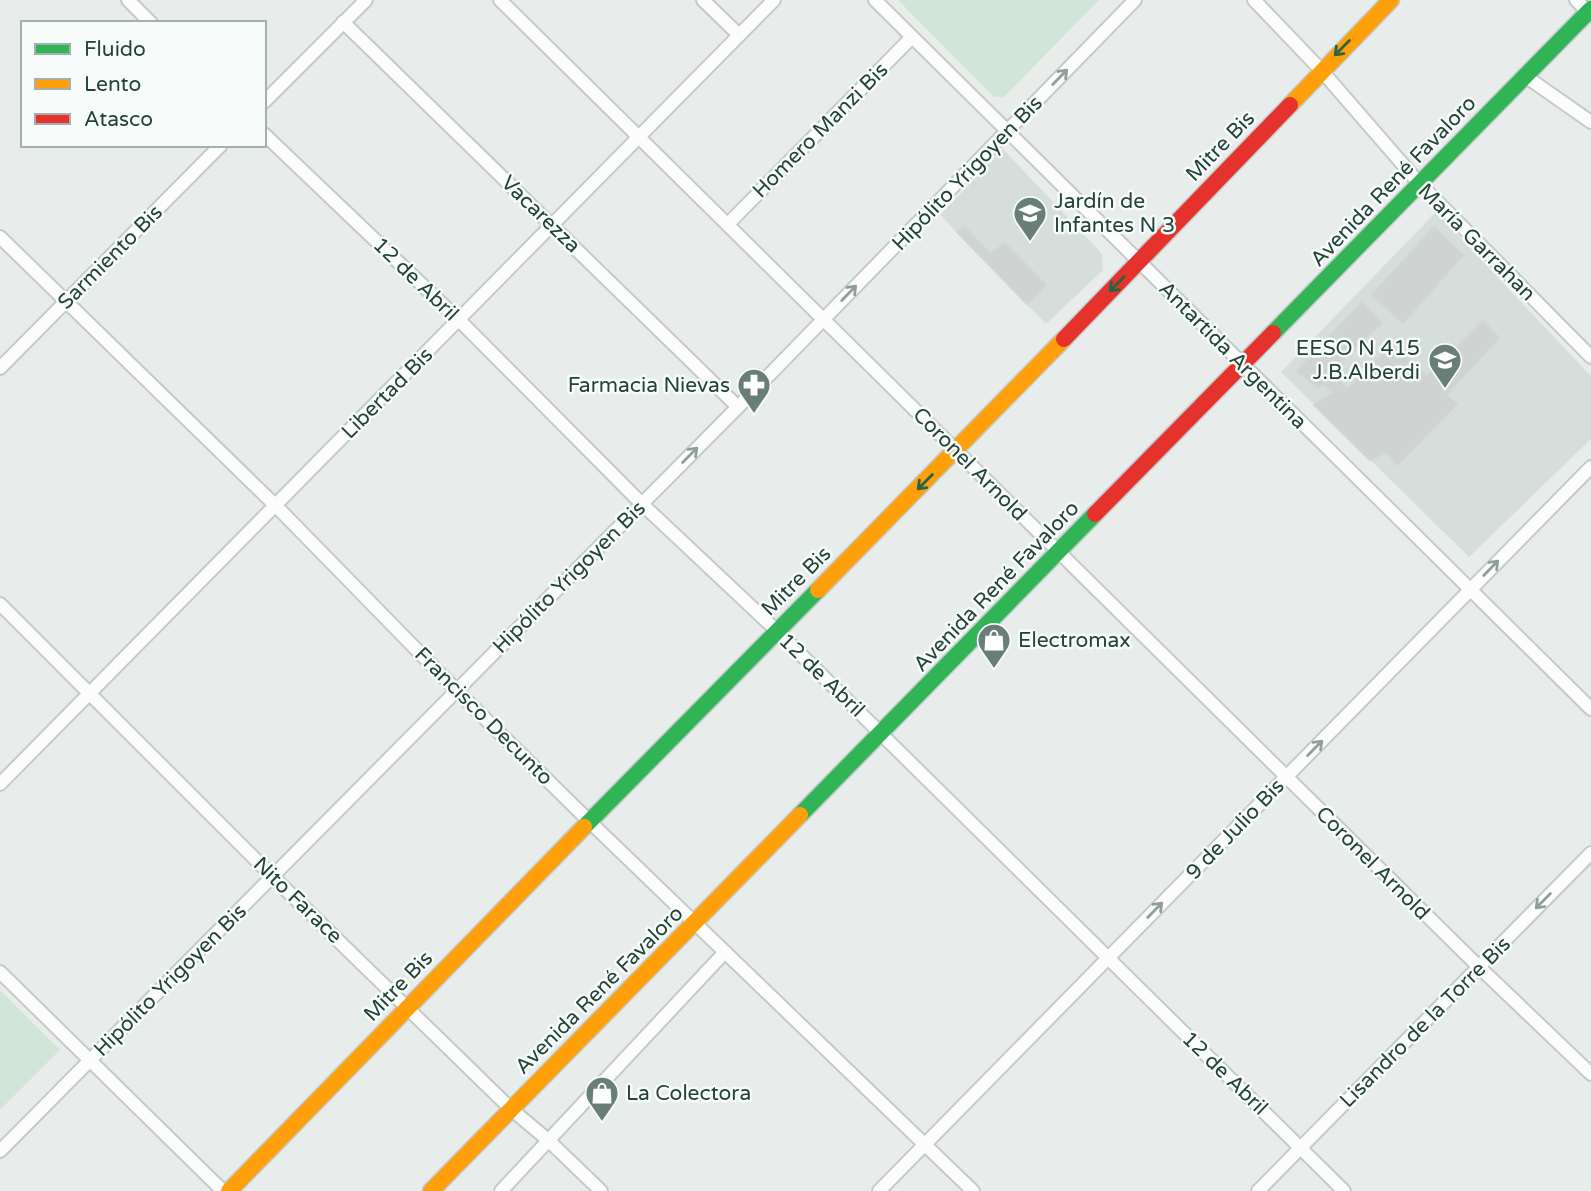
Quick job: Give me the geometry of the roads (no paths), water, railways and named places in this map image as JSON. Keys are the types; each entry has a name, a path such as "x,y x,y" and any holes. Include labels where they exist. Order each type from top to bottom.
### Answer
{"street":[{"path":"128,0 149,21"},
{"path":"266,100 366,0"},
{"name":"Coronel Arnold","path":"500,0 1479,967 1591,1074"},
{"path":"704,0 739,35"},
{"name":"Libertad Bis","path":"0,784 774,0"},
{"name":"Antartida Argentina","path":"875,0 1591,709"},
{"name":"Hipólito Yrigoyen Bis","path":"0,1151 738,407 1135,0"},
{"name":"María Garrahan","path":"1254,0 1321,70 1419,183 1591,357"},
{"name":"Mitre Bis","path":"229,1191 776,630 956,450 1391,0"},
{"path":"1576,0 1589,10"},
{"name":"Avenida René Favaloro","path":"431,1191 1589,10"},
{"name":"Vacarezza","path":"344,22 738,407"},
{"name":"Homero Manzi Bis","path":"728,224 912,37"},
{"path":"1525,76 1591,122"},
{"name":"12 de Abril","path":"266,136 776,630 1344,1191"},
{"name":"Sarmiento Bis","path":"0,368 219,147"},
{"name":"Francisco Decunto","path":"0,237 276,506 589,821 972,1191"},
{"name":"9 de Julio Bis","path":"879,1191 1591,467"},
{"name":"Nito Farace","path":"0,604 272,876 511,1109 601,1191"},
{"name":"Lisandro de la Torre Bis","path":"1258,1191 1591,853"},
{"path":"501,1191 725,952"},
{"path":"0,972 223,1191"}],"place":[{"name":"Jardín de Infantes N 3","path":"1030,243"},
{"name":"EESO N 415 J.B.Alberdi","path":"1445,390"},
{"name":"Farmacia Nievas","path":"754,415"},
{"name":"Electromax","path":"994,670"},
{"name":"La Colectora","path":"602,1123"}]}
